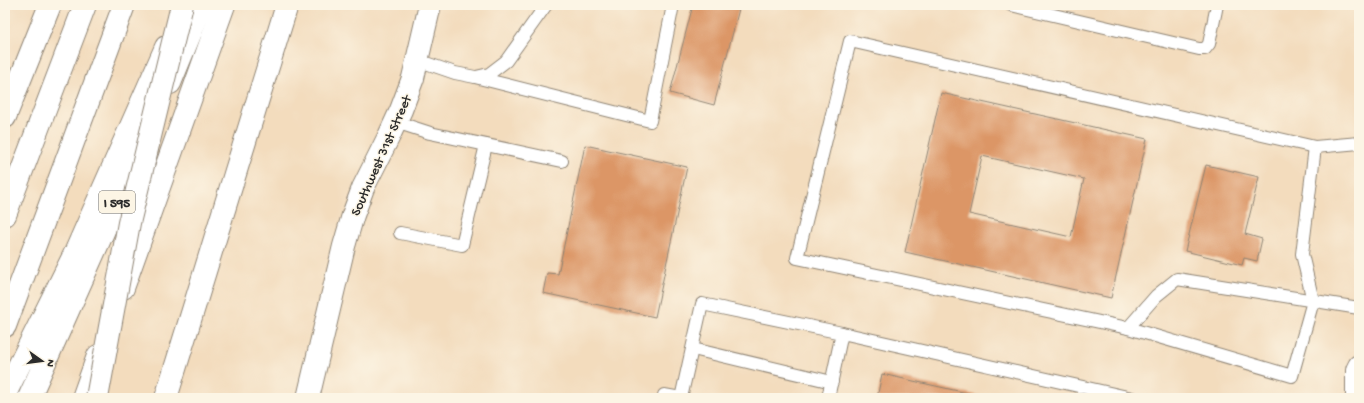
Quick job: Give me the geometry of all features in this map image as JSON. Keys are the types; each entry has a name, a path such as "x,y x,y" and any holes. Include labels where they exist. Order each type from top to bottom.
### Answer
{"main road":[{"path":"5,117 50,5"},
{"path":"5,215 85,5"},
{"path":"5,326 124,5"},
{"path":"5,394 75,253 183,5"},
{"path":"97,398 129,223 183,5"},
{"name":"I 595","path":"30,398 167,90 202,5"},
{"path":"83,398 224,5"},
{"path":"166,398 287,5"},
{"name":"Southwest 31st Street","path":"308,398 353,214 363,188 396,122 413,78 430,5"},
{"path":"1358,398 1357,370 1359,366"}],"lane":[{"path":"475,77 489,74 506,61 546,5"},
{"path":"417,60 454,73 650,121 673,5"},
{"path":"1011,5 1199,49 1205,49 1209,44 1217,5"},
{"path":"1315,147 1302,254 1313,301 1292,376 1128,328 797,258 850,41 1315,147 1359,143"},
{"path":"396,122 430,134 562,161"},
{"path":"400,234 462,245 486,145"},
{"path":"1128,328 1156,296 1177,279 1359,308"},
{"path":"664,398 664,395 681,398 702,304 842,333 1132,398"},
{"path":"828,398 842,333"},
{"path":"693,349 832,382"}],"building":[{"path":"693,5 740,5 714,105 670,93"},
{"path":"941,93 1147,139 1111,298 905,252","holes":["982,156 1084,179 1071,237 969,214"]},
{"path":"585,145 687,167 655,317 543,293 547,273 558,274"},
{"path":"1206,165 1259,177 1245,234 1262,239 1257,261 1244,258 1242,265 1185,251"},
{"path":"882,374 985,397 985,398 877,398"}]}
